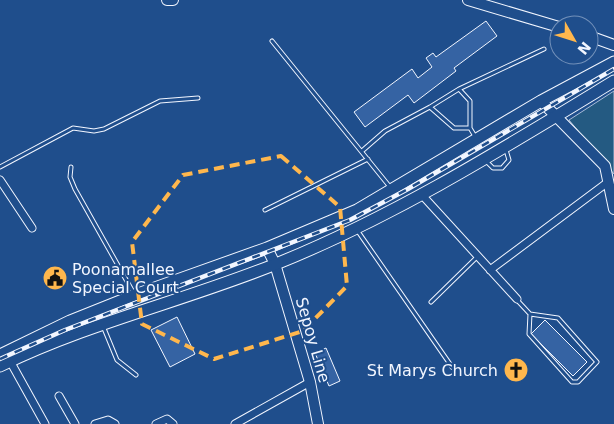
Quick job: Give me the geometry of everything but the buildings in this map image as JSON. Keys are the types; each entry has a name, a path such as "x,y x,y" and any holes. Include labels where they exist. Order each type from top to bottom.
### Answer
{"main road":[{"path":"3,361 70,322 135,295 267,248 357,210 393,191 541,101 614,62"},
{"path":"3,361 102,323 143,312 274,264 357,230 485,159 614,81"}],"street":[{"path":"167,0 173,0"},
{"path":"468,0 495,4 549,23"},
{"path":"599,40 614,45"},
{"path":"541,101 605,166 614,209"},
{"path":"0,180 32,228"},
{"path":"490,270 608,182"},
{"path":"422,195 517,300"},
{"name":"Sepoy Line","path":"267,248 274,264 310,382 318,424"},
{"path":"3,361 45,424"},
{"path":"234,424 310,382"},
{"path":"59,396 75,424"},
{"path":"156,424 167,419 173,424"},
{"path":"95,424 108,420 116,424"}],"lane":[{"path":"272,41 393,191"},
{"path":"362,151 385,131 459,89 544,49"},
{"path":"459,89 470,100 470,128 478,140"},
{"path":"0,167 73,128 94,131 104,129 160,100 198,98"},
{"path":"430,107 454,128 470,128"},
{"path":"485,159 493,168 502,168 508,164 505,147"},
{"path":"265,210 368,159"},
{"path":"71,167 70,177 75,189 135,295"},
{"path":"357,230 452,367"},
{"path":"431,302 478,256"},
{"path":"517,300 530,314 558,318 598,362 578,382 572,382 528,334 530,314"},
{"path":"102,323 117,360 136,375"}],"highlighted area":[{"path":"281,156 340,207 347,286 303,331 214,359 142,324 132,242 183,175"}],"shaded area":[{"path":"614,91 614,174 569,120"}],"railway":[{"path":"0,359 65,330 350,220 408,189 614,69"}],"place":[{"name":"Poonamallee Special Court","path":"55,278"},
{"name":"St Marys Church","path":"516,370"}]}
